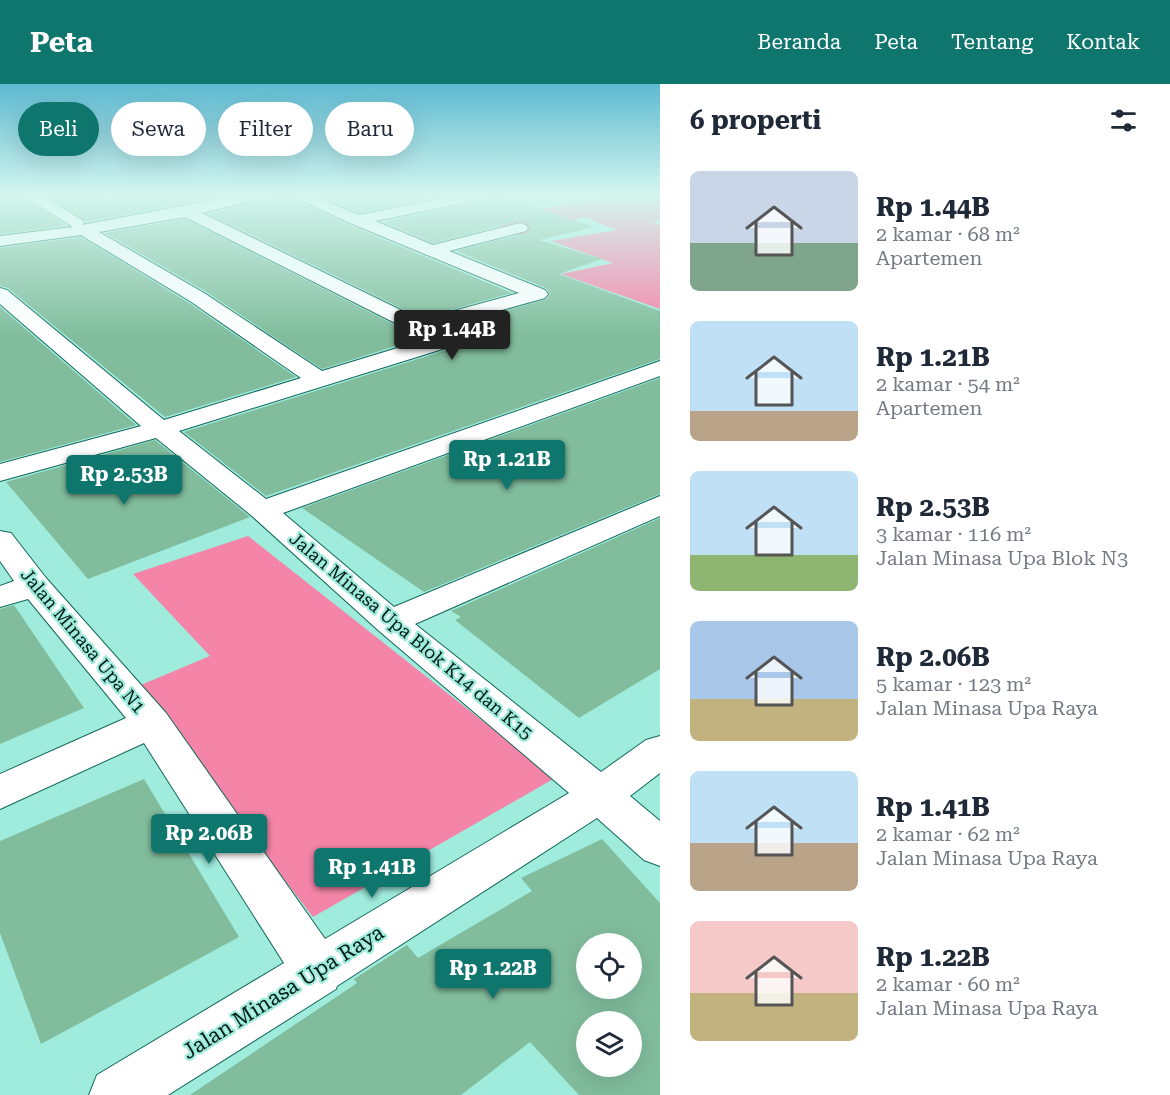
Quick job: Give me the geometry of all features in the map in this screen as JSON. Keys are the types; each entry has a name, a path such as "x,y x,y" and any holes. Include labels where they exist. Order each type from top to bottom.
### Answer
{"street":[{"path":"104,241 197,297 320,380"},
{"path":"0,473 160,429 439,345 441,342 439,337 251,241"},
{"path":"410,241 538,294 420,327"},
{"path":"432,250 467,241"},
{"name":"Jalan Minasa Upa Blok K14 dan K15","path":"0,294 160,429 262,510 390,622 660,847"},
{"path":"262,510 660,368"},
{"path":"390,622 660,505"},
{"name":"Jalan Minasa Upa N1","path":"0,540 34,585 152,723 0,792"},
{"path":"0,597 34,585"},
{"path":"152,723 318,972"},
{"name":"Jalan Minasa Upa Raya","path":"117,1095 600,795 660,751"}],"shaded area":[{"path":"552,241 660,241 660,309 561,274 613,263"},
{"path":"248,536 555,778 313,917 136,687 210,656 133,574"}],"building":[{"path":"50,241 88,241 189,303 296,377 165,417 8,288 0,286 0,248"},
{"path":"119,241 229,241 421,338 322,369 205,291"},
{"path":"264,241 388,241 512,293 421,318"},
{"path":"495,241 543,241 602,259 559,274 660,311 660,359 266,496 184,432 450,349 454,342 442,329 547,299 550,294 546,288 456,251"},
{"path":"0,307 136,425 0,462"},
{"path":"660,378 660,494 424,592 302,508"},
{"path":"155,440 250,517 88,579 6,482"},
{"path":"660,518 660,669 579,718 455,620 461,617 451,611"},
{"path":"14,605 84,708 0,744 0,609"},
{"path":"144,779 239,937 41,1044 0,933 0,841"},
{"path":"602,839 660,903 660,1095 579,1095 530,1042 461,1095 190,1095 357,983 354,979 407,945 418,958 532,891 521,878"}]}
